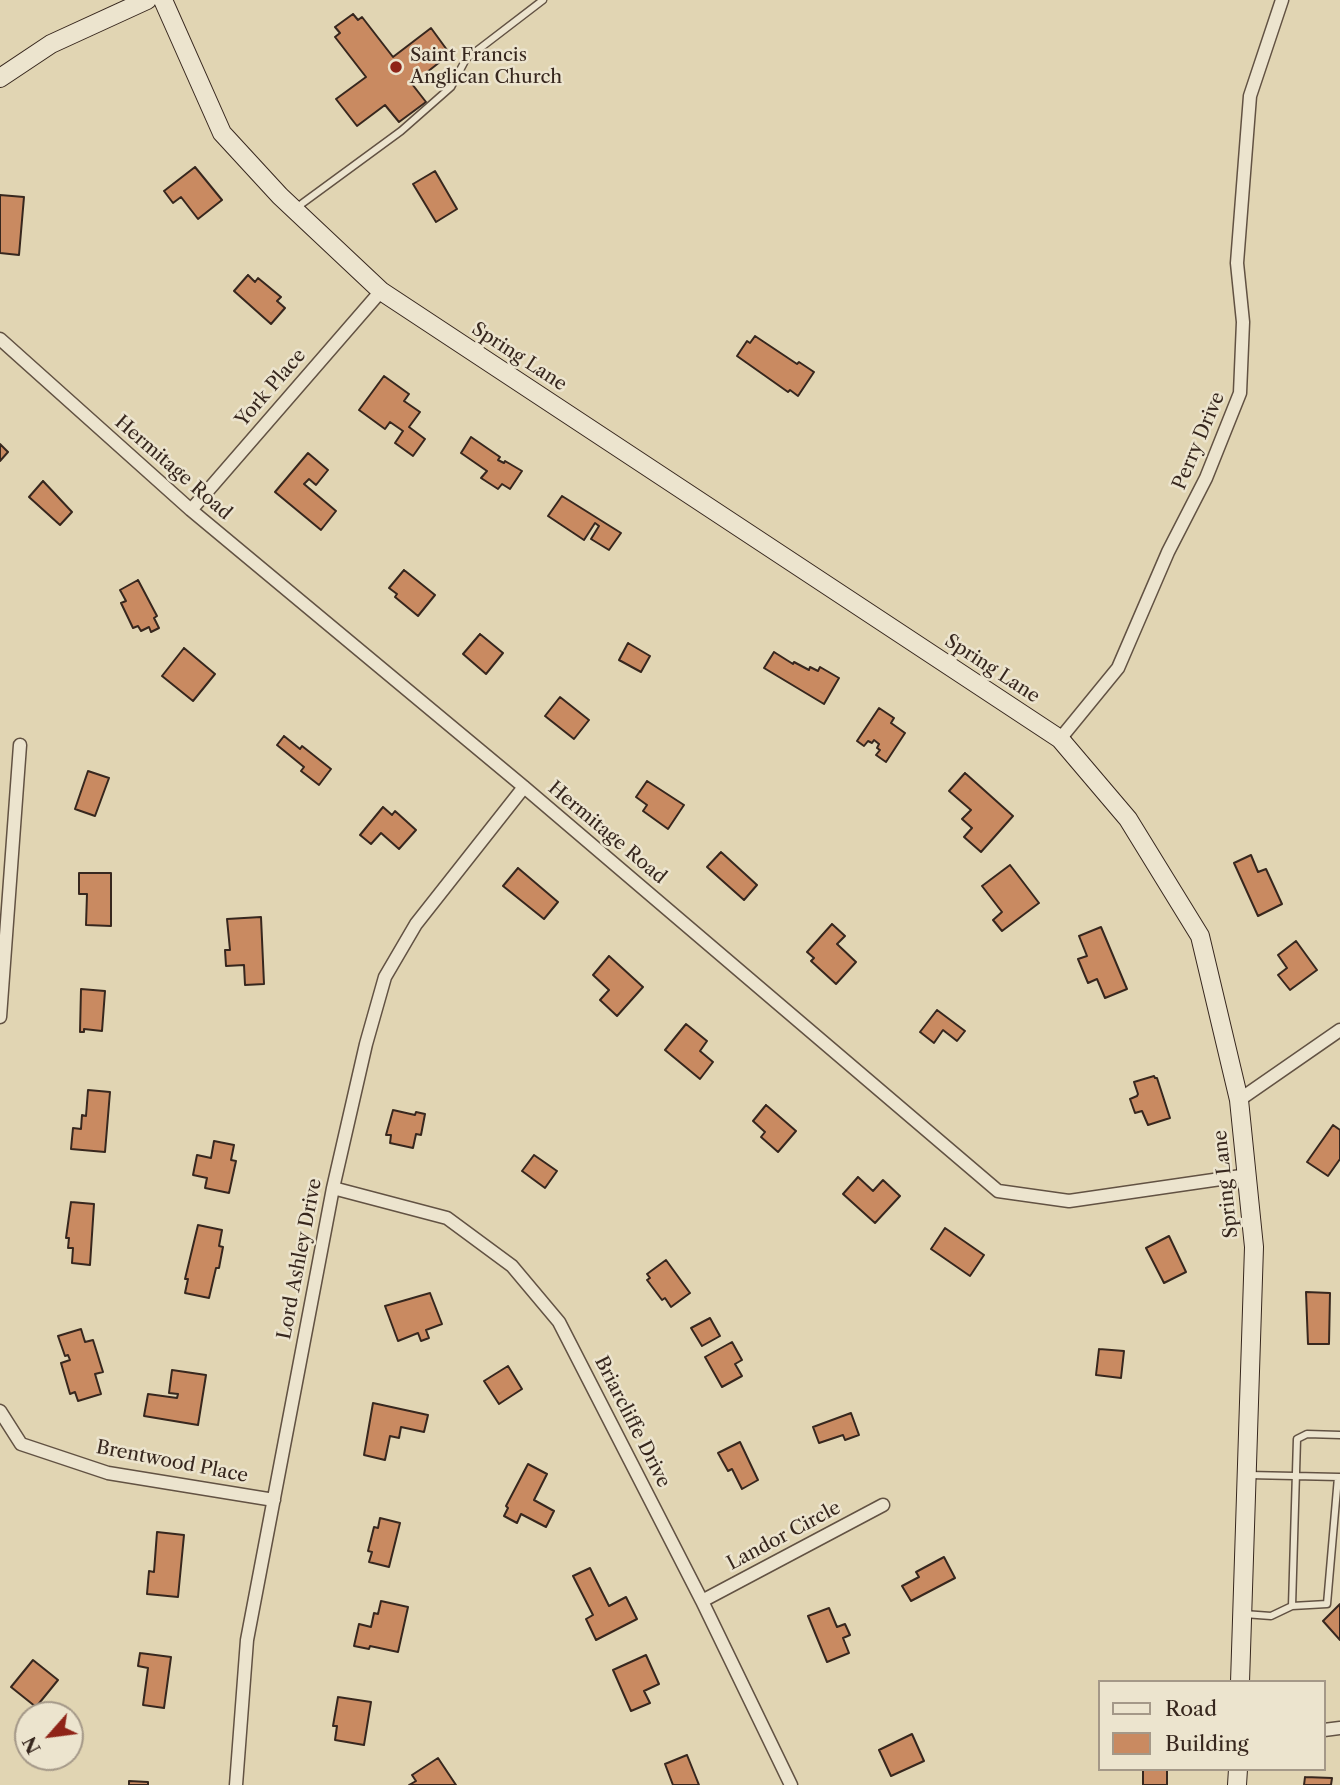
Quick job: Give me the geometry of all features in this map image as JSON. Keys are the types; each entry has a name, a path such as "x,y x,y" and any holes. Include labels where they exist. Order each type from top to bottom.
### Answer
{"street":[{"path":"0,78 51,44 147,0"},
{"name":"Spring Lane","path":"163,0 222,133 294,209 381,291 1060,739 1128,819 1200,936 1239,1100 1254,1247 1240,1680"},
{"name":"Perry Drive","path":"1060,739 1118,668 1168,552 1206,478 1240,393 1243,322 1237,264 1250,96 1282,0"},
{"name":"York Place","path":"191,510 381,291"},
{"name":"Hermitage Road","path":"0,339 191,510 524,788 998,1191 1069,1201 1248,1175"},
{"path":"0,1017 20,745"},
{"name":"Lord Ashley Drive","path":"236,1785 247,1640 332,1188 366,1044 385,977 416,924 524,788"},
{"path":"1239,1100 1340,1030"},
{"name":"Briarcliffe Drive","path":"332,1188 447,1218 512,1266 559,1322 702,1601 791,1785"},
{"name":"Brentwood Place","path":"0,1411 21,1444 108,1473 274,1500"},
{"name":"Landor Circle","path":"702,1601 883,1505"}],"lane":[{"path":"294,209 401,131 451,87 466,59 543,0"},
{"path":"1292,1606 1297,1439 1307,1434 1340,1435"},
{"path":"1242,1614 1271,1616 1292,1606 1327,1604 1339,1477 1247,1475"}],"building":[{"name":"Saint Francis Anglican Church","path":"353,14 358,20 362,17 393,57 431,28 450,54 412,84 426,102 399,122 385,105 357,126 336,99 366,77 335,37 340,33 335,27"},
{"path":"195,167 222,200 198,219 181,197 173,203 164,191"},
{"path":"435,171 457,209 436,222 413,184"},
{"path":"0,195 24,197 19,255 0,253"},
{"path":"248,275 255,282 258,278 281,297 277,301 285,308 271,324 234,291"},
{"path":"755,336 814,372 798,396 790,390 788,392 737,356 747,341 750,343"},
{"path":"384,376 409,394 404,401 420,412 409,427 425,439 413,456 395,443 403,431 390,422 385,429 359,410"},
{"path":"471,437 500,457 498,460 522,471 510,489 502,484 498,489 481,478 487,471 461,453"},
{"path":"0,444 8,452 0,461"},
{"path":"308,453 328,470 316,485 309,479 304,484 336,511 321,530 275,492"},
{"path":"43,481 72,512 60,525 29,497"},
{"path":"562,496 621,533 609,550 591,539 599,526 595,523 584,540 548,516"},
{"path":"404,570 435,595 418,616 395,597 397,594 389,588"},
{"path":"138,580 157,616 154,618 159,628 151,632 149,627 141,631 138,626 133,628 121,603 126,601 120,590"},
{"path":"480,634 503,653 486,674 463,654"},
{"path":"628,643 650,656 641,672 619,660"},
{"path":"184,648 215,674 193,701 162,676"},
{"path":"774,652 793,664 794,662 809,670 810,667 818,671 820,667 839,678 824,704 764,668"},
{"path":"560,697 589,720 574,739 545,716"},
{"path":"879,708 894,718 891,723 905,733 886,762 876,755 880,750 877,748 879,744 874,740 872,743 868,741 864,746 857,741"},
{"path":"284,736 300,749 302,746 331,769 319,785 301,771 304,767 277,745"},
{"path":"88,771 109,778 95,816 75,809"},
{"path":"965,773 1013,816 981,852 964,837 972,828 962,819 971,810 949,791"},
{"path":"647,781 684,805 668,829 643,811 647,805 636,797"},
{"path":"383,807 392,815 395,811 416,830 399,849 381,833 371,844 360,835"},
{"path":"721,852 757,885 744,900 707,867"},
{"path":"1251,855 1258,872 1266,869 1282,904 1258,916 1234,863"},
{"path":"1010,865 1039,903 1002,931 993,920 1002,912 982,886"},
{"path":"518,868 558,902 544,919 503,886"},
{"path":"79,873 111,873 111,926 86,925 87,894 79,894"},
{"path":"261,917 264,984 245,985 244,965 226,966 225,950 230,950 227,919"},
{"path":"832,924 845,936 837,944 856,962 836,984 811,961 814,958 807,952"},
{"path":"1101,927 1127,989 1105,998 1097,979 1088,983 1078,959 1087,956 1079,936"},
{"path":"1296,941 1317,970 1290,990 1278,975 1287,968 1278,955"},
{"path":"609,956 643,987 617,1016 600,1000 609,990 593,975"},
{"path":"81,989 105,991 102,1031 84,1029 84,1032 80,1032"},
{"path":"937,1010 965,1031 957,1041 943,1030 934,1043 920,1032"},
{"path":"686,1024 707,1041 700,1051 713,1062 700,1079 665,1050"},
{"path":"1154,1076 1170,1118 1148,1125 1142,1111 1135,1113 1130,1099 1138,1094 1134,1082"},
{"path":"88,1090 110,1092 105,1152 71,1149 73,1128 81,1129 82,1115 86,1116"},
{"path":"766,1105 796,1131 778,1152 761,1137 765,1132 753,1121"},
{"path":"393,1110 415,1115 416,1112 425,1114 421,1135 416,1134 413,1148 390,1143 391,1135 386,1135"},
{"path":"1333,1125 1340,1130 1340,1159 1328,1176 1307,1162"},
{"path":"214,1141 234,1145 231,1160 236,1161 229,1193 205,1188 207,1178 193,1175 197,1155 211,1158"},
{"path":"534,1155 557,1171 545,1188 522,1171"},
{"path":"858,1177 873,1191 883,1180 900,1196 875,1223 843,1194"},
{"path":"71,1202 94,1204 90,1265 72,1263 73,1248 68,1248 69,1238 66,1238"},
{"path":"198,1225 222,1230 219,1246 223,1247 219,1268 216,1268 209,1298 185,1293 188,1279 185,1279"},
{"path":"945,1228 984,1255 970,1276 931,1249"},
{"path":"1169,1236 1186,1272 1164,1283 1146,1248"},
{"path":"666,1260 690,1293 671,1307 647,1280 650,1278 647,1274"},
{"path":"1306,1292 1330,1293 1329,1344 1308,1344"},
{"path":"430,1293 442,1324 426,1330 429,1338 421,1341 418,1333 398,1341 385,1306"},
{"path":"710,1318 720,1336 702,1346 691,1328"},
{"path":"81,1329 85,1342 93,1340 103,1372 95,1374 101,1394 78,1401 75,1392 70,1394 61,1363 70,1360 68,1355 65,1356 58,1336"},
{"path":"732,1342 742,1360 735,1364 742,1376 722,1387 705,1357"},
{"path":"1099,1349 1124,1351 1121,1378 1096,1375"},
{"path":"508,1366 522,1389 499,1404 484,1381"},
{"path":"172,1370 206,1375 198,1425 144,1416 148,1394 177,1398 178,1394 169,1393"},
{"path":"373,1403 428,1415 424,1432 401,1427 399,1438 390,1436 385,1460 364,1455"},
{"path":"851,1413 859,1435 845,1440 843,1435 819,1443 813,1427"},
{"path":"740,1442 758,1480 742,1489 732,1469 728,1471 718,1453"},
{"path":"528,1464 547,1474 534,1500 554,1511 546,1527 521,1514 517,1523 504,1516 508,1508 506,1506"},
{"path":"380,1518 400,1523 389,1567 369,1562 372,1552 368,1551 374,1527 378,1528"},
{"path":"157,1532 184,1535 178,1597 147,1594 149,1571 154,1572"},
{"path":"944,1557 955,1578 911,1601 902,1586 919,1577 916,1572"},
{"path":"590,1568 609,1606 626,1597 637,1619 596,1640 586,1619 593,1615 573,1576"},
{"path":"381,1601 408,1607 398,1652 370,1646 369,1649 354,1646 359,1624 371,1627 374,1613 378,1614"},
{"path":"1340,1604 1340,1640 1323,1621"},
{"path":"829,1608 837,1627 845,1624 850,1635 843,1638 849,1653 827,1662 808,1616"},
{"path":"140,1653 171,1657 164,1708 143,1705 148,1668 138,1666"},
{"path":"646,1655 659,1684 644,1691 650,1703 631,1711 613,1670"},
{"path":"33,1660 58,1680 41,1701 28,1701 11,1687"},
{"path":"338,1697 371,1702 364,1745 335,1740 337,1726 333,1726"},
{"path":"912,1734 924,1761 891,1776 879,1750"},
{"path":"687,1755 699,1785 673,1785 665,1764"},
{"path":"438,1758 456,1785 409,1785 416,1781 412,1775"},
{"path":"1143,1771 1167,1771 1167,1785 1143,1785"},
{"path":"1305,1777 1332,1778 1331,1785 1304,1785"},
{"path":"129,1781 148,1782 148,1785 129,1785"}],"place":[{"name":"Saint Francis Anglican Church","path":"396,67"}]}
